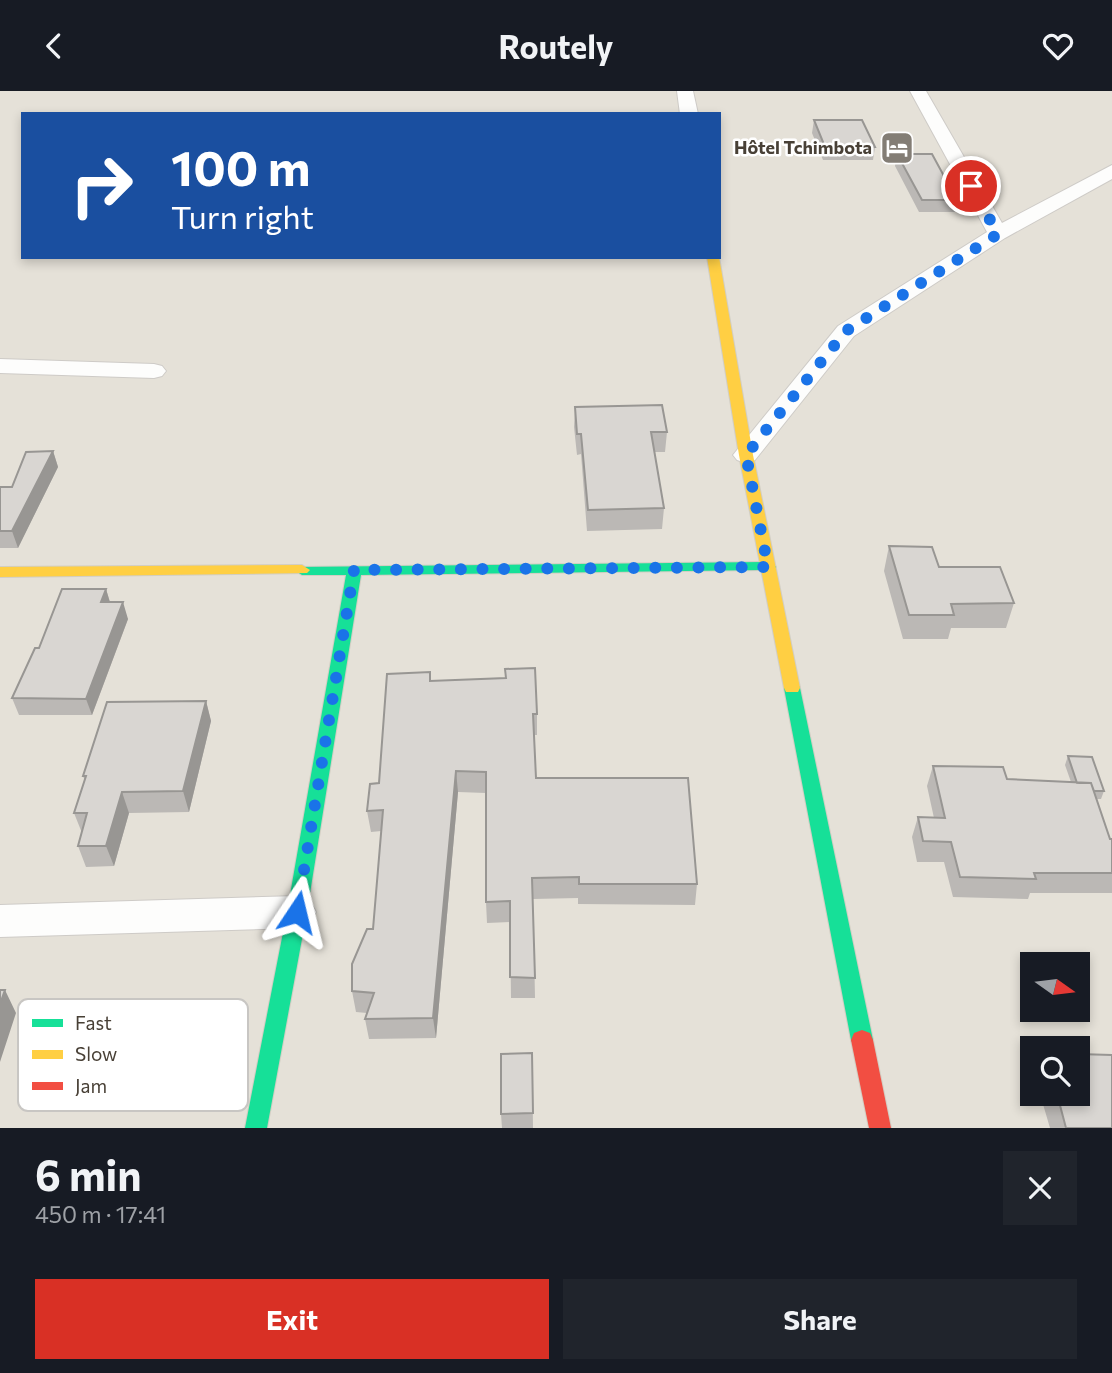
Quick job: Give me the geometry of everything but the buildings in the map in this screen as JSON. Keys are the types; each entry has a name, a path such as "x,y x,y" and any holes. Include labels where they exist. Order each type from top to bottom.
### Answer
{"street":[{"path":"685,91 689,112"},
{"path":"918,91 998,234"},
{"path":"746,455 846,331 998,234 1112,171"},
{"path":"713,259 746,455 880,1128"},
{"path":"0,366 155,371"},
{"path":"0,572 768,567"},
{"path":"256,1128 297,912 354,570"},
{"path":"0,921 297,912"}],"shaded area":[{"path":"0,91 1112,91 1112,1128 0,1128"}],"traffic: fast":[{"path":"302,570 768,567"},
{"path":"256,1128 297,912 354,570"},
{"path":"792,688 862,1040"}],"traffic: slow":[{"path":"713,259 746,455 792,688"},
{"path":"0,572 302,570"}],"traffic: jam":[{"path":"862,1040 880,1128"}],"place":[{"name":"Hôtel Tchimbota","path":"897,148"}],"route":[{"path":"297,912 354,570 768,567 746,455 846,331 998,234 971,186"}]}
